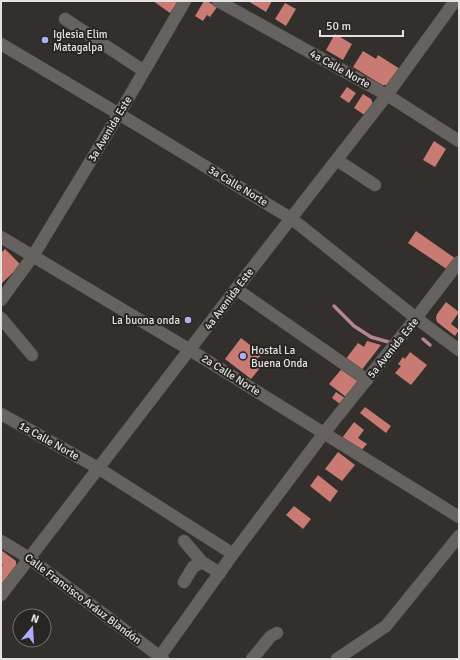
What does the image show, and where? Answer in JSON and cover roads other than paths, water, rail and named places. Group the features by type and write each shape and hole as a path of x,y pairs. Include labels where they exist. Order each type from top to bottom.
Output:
{"street":[{"name":"3a Avenida Este","path":"1,300 33,256 185,1"},
{"name":"4a Calle Norte","path":"218,1 387,96 459,141"},
{"name":"4a Avenida Este","path":"1,595 236,288 292,219 387,96 455,1"},
{"path":"65,19 144,71"},
{"name":"3a Calle Norte","path":"1,44 292,219 416,318 459,350"},
{"path":"337,160 375,185"},
{"name":"2a Calle Norte","path":"1,237 190,350 459,517"},
{"name":"5a Avenida Este","path":"161,658 233,554 324,433 459,262"},
{"path":"236,288 367,380"},
{"path":"1,318 32,355"},
{"name":"1a Calle Norte","path":"1,414 98,468 233,554"},
{"path":"337,659 386,626 459,536"},
{"name":"Calle Francisco Aráuz Blandón","path":"1,541 29,558 161,658"},
{"path":"184,541 202,562 220,573"},
{"path":"184,582 193,567 202,562"},
{"path":"252,659 271,636 277,633"}],"waterway":[{"path":"334,306 354,326 371,337 392,343"},
{"path":"423,339 430,345"}],"place":[{"name":"Iglesia Elim Matagalpa","path":"45,40"},
{"name":"La buona onda","path":"188,320"},
{"name":"Hostal La Buena Onda","path":"243,356"}]}
